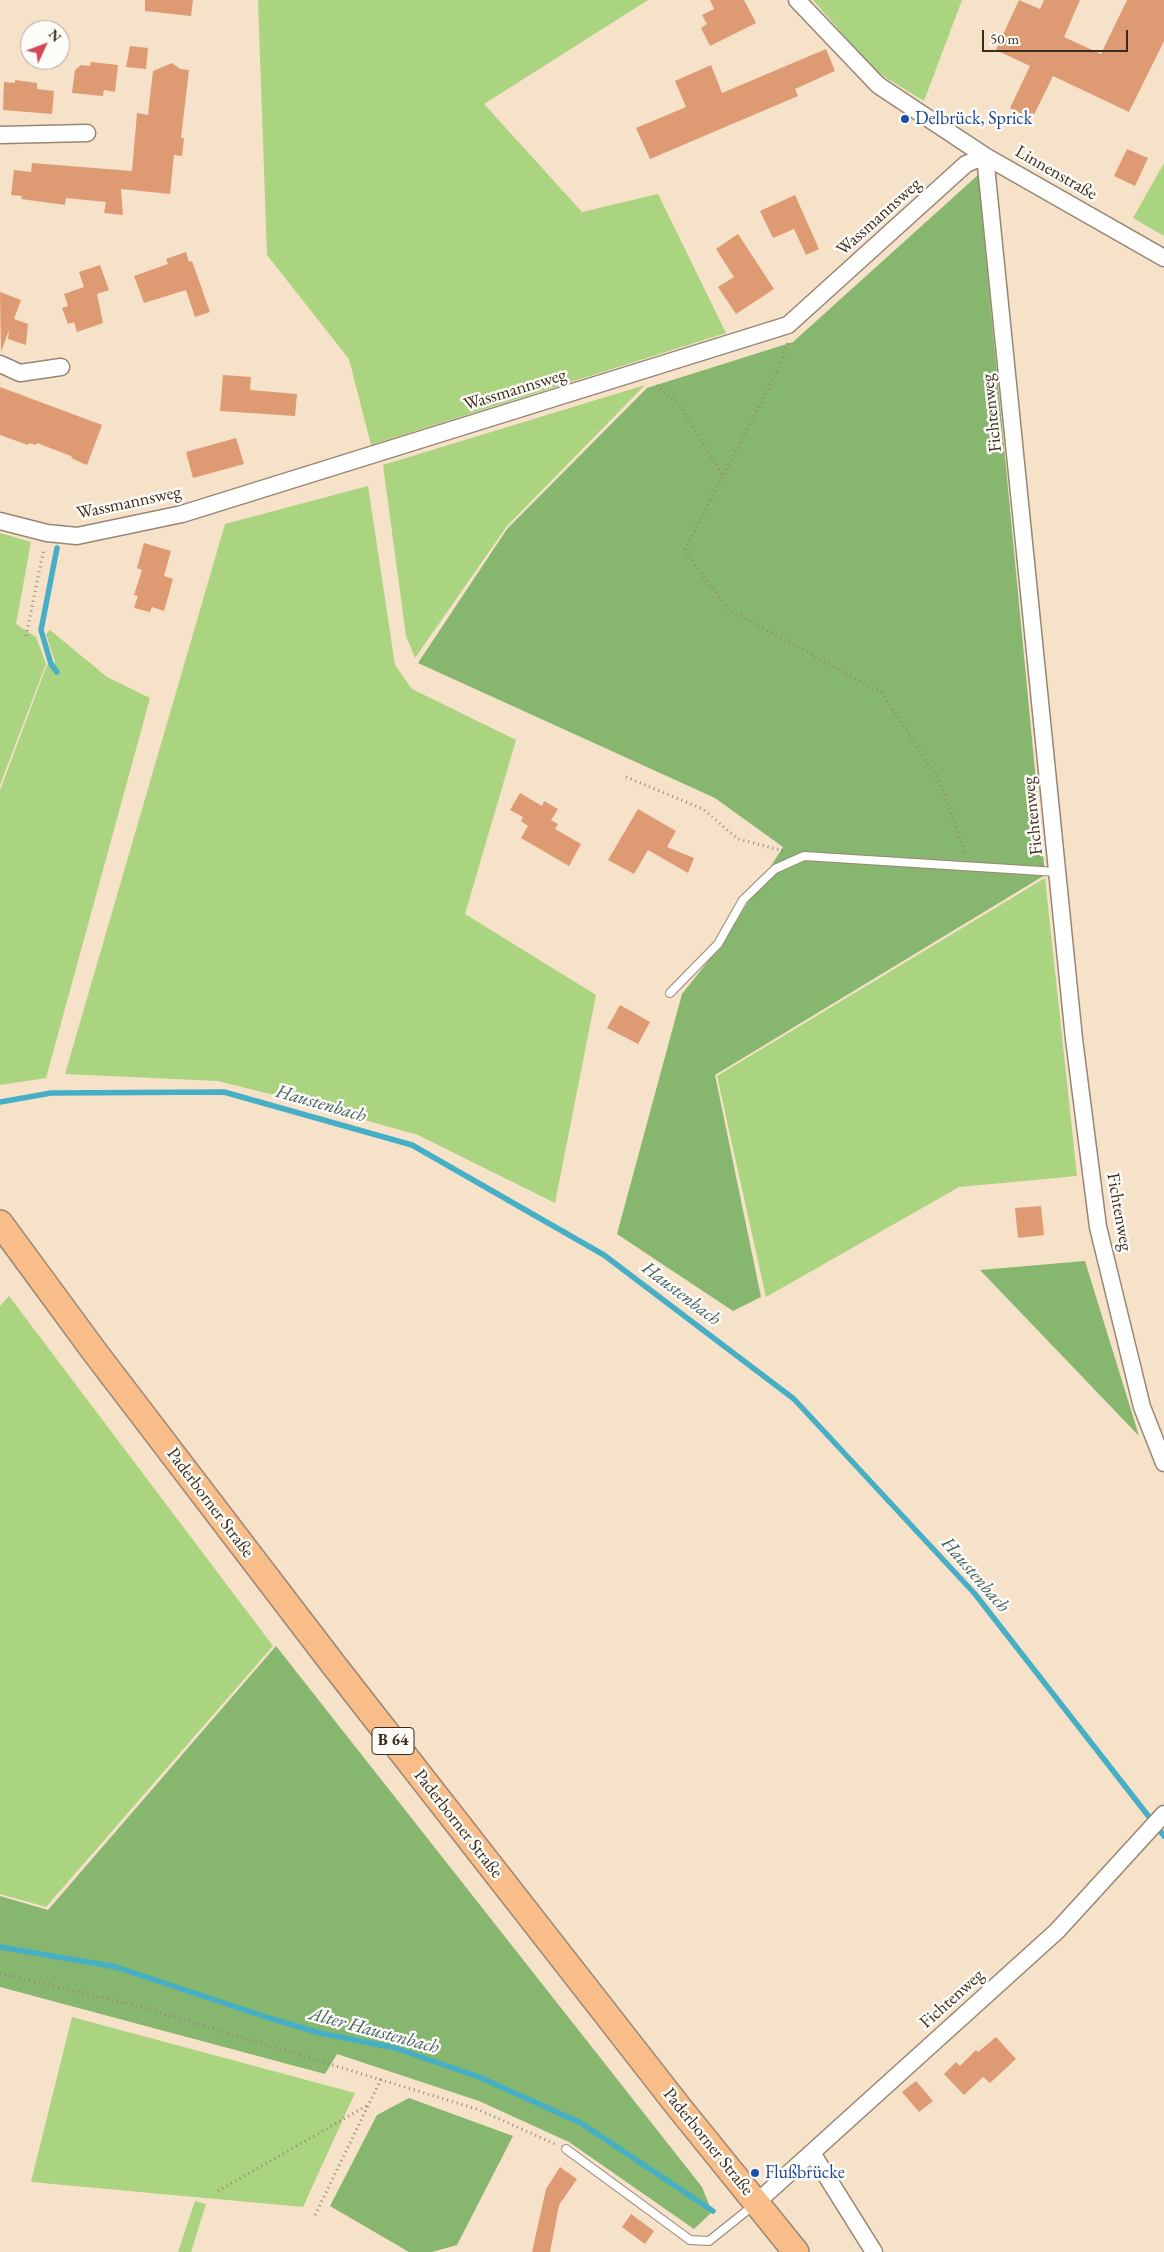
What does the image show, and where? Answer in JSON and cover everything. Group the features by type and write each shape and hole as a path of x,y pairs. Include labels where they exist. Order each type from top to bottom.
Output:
{"main road":[{"name":"Paderborner Straße","path":"0,1223 332,1664 796,2252"}],"street":[{"name":"Linnenstraße","path":"798,0 878,85 985,156 1164,258"},
{"path":"0,135 87,134"},
{"name":"Wassmannsweg","path":"0,521 47,533 77,536 182,514 788,326 966,164 985,156"},
{"name":"Fichtenweg","path":"985,156 1059,872 1074,1039 1098,1227 1142,1407 1164,1463"},
{"path":"0,364 20,373 61,368"},
{"name":"Fichtenweg","path":"756,2203 1057,1931 1164,1814"},
{"path":"812,2153 874,2252"}],"lane":[{"path":"670,993 718,944 743,900 775,870 804,856 1059,872"},
{"path":"566,2149 690,2240 709,2241 756,2203"}],"path":[{"path":"798,317 778,370 684,551 728,609 882,693 939,781 964,848 964,867"},
{"path":"643,372 679,405 723,477"},
{"path":"26,636 47,533"},
{"path":"626,777 703,809 738,839 804,856"},
{"path":"0,1972 142,2007 477,2108 566,2149"},
{"path":"315,2215 381,2079"},
{"path":"218,2191 368,2105"}],"green space":[{"path":"258,0 648,0 484,104 582,212 658,194 726,333 371,445 349,359 267,255"},
{"path":"813,0 962,0 924,101 875,71"},
{"path":"1164,163 1164,236 1133,218"},
{"path":"978,175 1045,875 715,1075 761,1297 733,1311 617,1234 682,994 721,945 783,847 715,798 418,663 507,529 647,388 793,342"},
{"path":"645,385 507,526 415,658 406,636 383,465"},
{"path":"368,486 395,665 412,689 516,740 465,914 596,995 555,1203 418,1135 282,1097 218,1081 65,1074 225,524"},
{"path":"0,533 31,542 16,624 36,637 46,664 0,785"},
{"path":"50,630 107,677 150,698 46,1078 0,1085 0,790 47,665 55,662 46,634"},
{"path":"1045,878 1077,1176 959,1187 766,1297 717,1076"},
{"path":"1085,1261 1139,1436 980,1270"},
{"path":"9,1296 273,1646 46,1907 0,1894 0,1306"},
{"path":"276,1646 702,2187 712,2212 694,2229 569,2142 479,2101 337,2054 325,2074 0,1987 0,1896 48,1910"},
{"path":"72,2017 355,2093 303,2207 31,2182"},
{"path":"409,2098 513,2136 457,2245 432,2252 409,2252 330,2206 377,2115"},
{"path":"195,2201 206,2204 191,2252 178,2252"}],"building":[{"path":"145,0 193,0 191,16 145,11"},
{"path":"710,0 744,0 756,23 710,46 701,28 707,24 702,15 714,9"},
{"path":"1019,0 1040,9 1044,0 1080,0 1064,37 1101,54 1127,0 1164,0 1164,41 1129,112 1053,76 1032,119 1010,108 1030,66 996,50"},
{"path":"130,46 148,48 146,69 126,67"},
{"path":"826,49 835,71 795,89 798,96 650,159 636,128 686,107 675,81 711,65 722,93"},
{"path":"91,62 118,65 115,92 104,90 103,96 72,93 75,70 81,65 90,66"},
{"path":"172,63 180,69 189,70 181,138 184,138 182,156 174,155 170,194 121,189 123,215 104,213 106,202 66,198 65,205 21,199 22,196 11,195 14,170 31,172 32,163 132,171 137,113 148,115 153,71"},
{"path":"15,80 37,83 37,89 54,91 52,114 3,110 4,82 15,83"},
{"path":"1127,149 1148,158 1135,186 1114,176"},
{"path":"795,195 819,249 806,255 794,229 773,238 760,211"},
{"path":"738,234 774,289 736,314 718,287 734,277 716,249"},
{"path":"186,252 189,262 192,261 210,312 195,317 186,290 144,303 134,276 168,264 166,259"},
{"path":"100,265 109,290 97,294 103,323 77,332 74,322 68,324 62,308 68,306 64,294 84,287 79,272"},
{"path":"0,292 21,300 14,319 28,324 26,345 8,339 9,330 1,352"},
{"path":"223,375 251,377 250,390 297,394 295,416 220,411"},
{"path":"0,387 102,425 87,465 73,459 71,456 37,443 36,445 29,443 28,445 0,435"},
{"path":"236,438 244,464 193,478 186,452"},
{"path":"144,543 171,551 164,576 173,579 164,611 152,607 150,612 134,608 138,596 134,595 142,570 137,568"},
{"path":"520,793 542,806 544,801 558,809 551,820 558,824 555,829 581,844 569,866 521,838 528,826 521,821 523,817 510,810"},
{"path":"638,809 676,831 667,847 694,858 688,873 648,850 634,874 608,860"},
{"path":"620,1005 650,1022 638,1044 607,1028"},
{"path":"1041,1206 1044,1235 1018,1238 1015,1208"},
{"path":"996,2037 1016,2059 990,2083 983,2077 964,2095 944,2074 956,2062 960,2066 976,2050 978,2052"},
{"path":"916,2081 933,2101 919,2112 902,2092"},
{"path":"560,2167 577,2179 559,2205 550,2252 532,2252 546,2189"},
{"path":"631,2214 654,2231 645,2244 622,2227"}],"waterway":[{"path":"57,548 41,630 51,664 57,672"},
{"name":"Haustenbach","path":"0,1102 51,1093 224,1092 412,1145 604,1255 794,1399 975,1594 1164,1836"},
{"name":"Alter Haustenbach","path":"0,1947 116,1967 269,2018 320,2033 395,2048 479,2077 581,2123 713,2211"}],"place":[{"name":"Delbrück, Sprick","path":"905,119"},
{"name":"Flußbrücke","path":"755,2173"}]}
